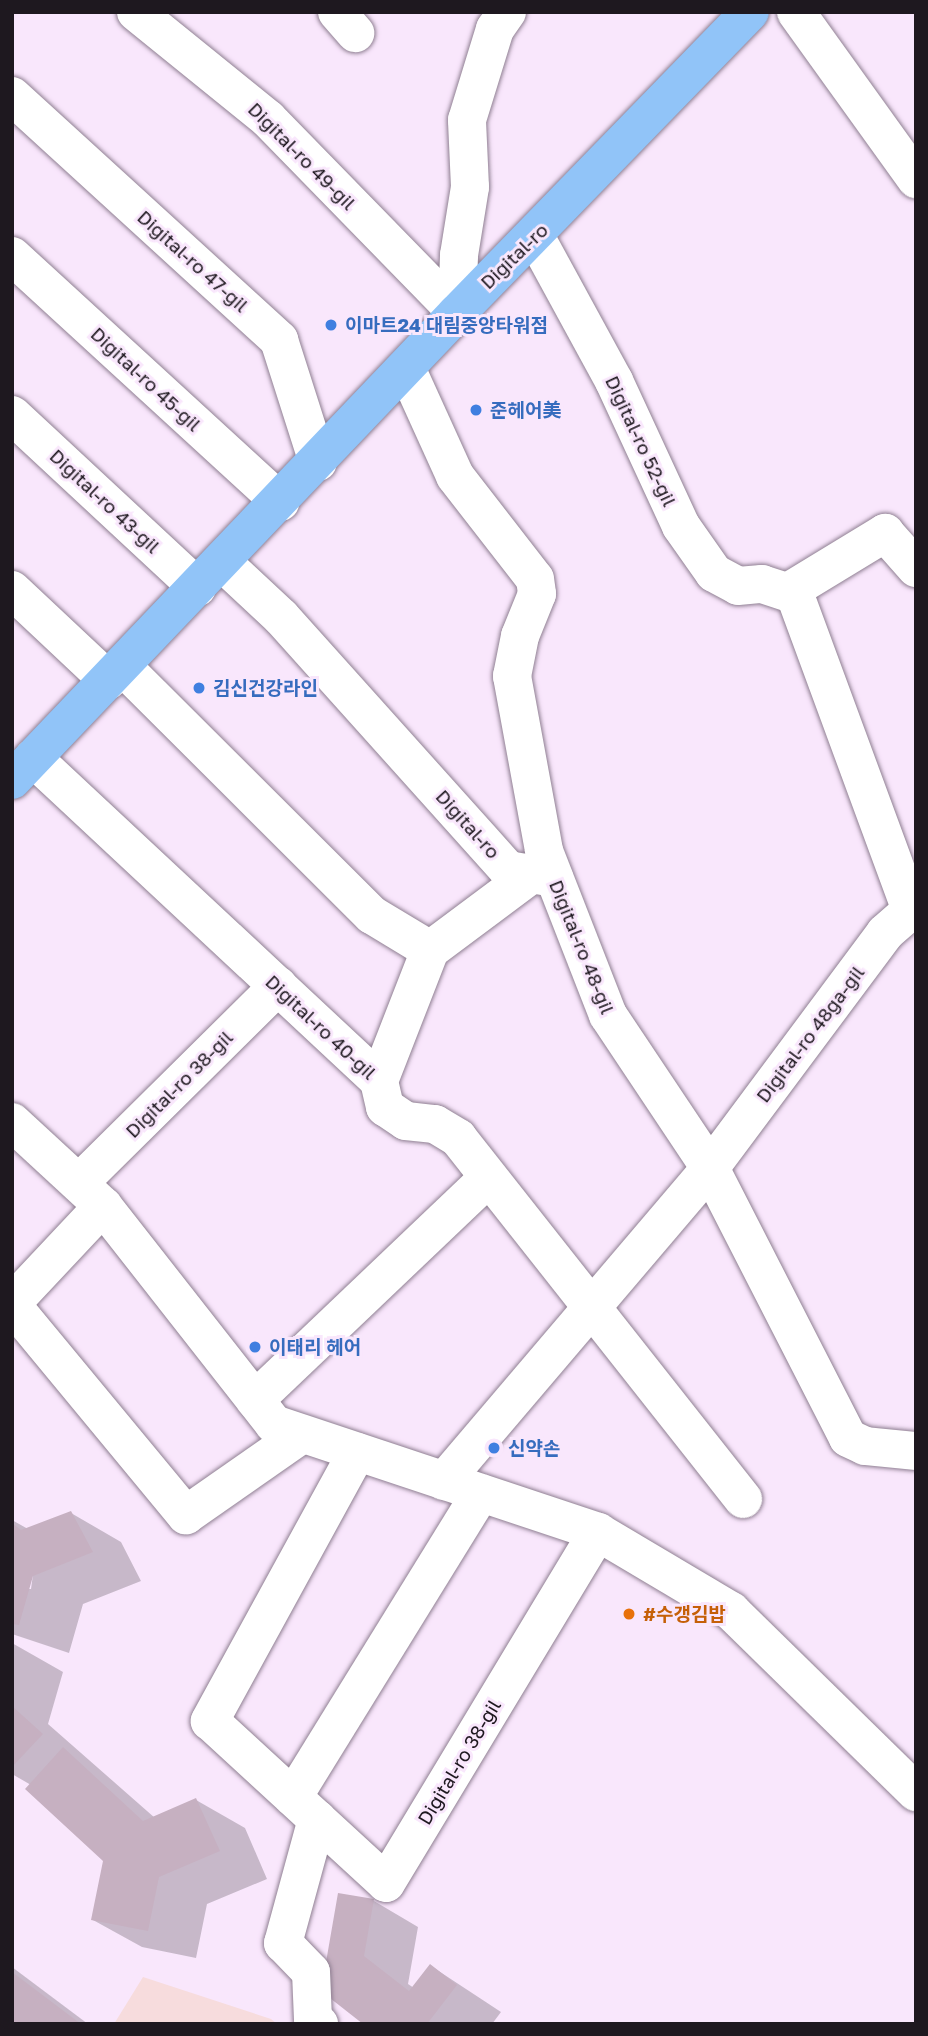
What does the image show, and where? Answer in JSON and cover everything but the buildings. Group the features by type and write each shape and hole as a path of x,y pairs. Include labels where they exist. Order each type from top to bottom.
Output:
{"main road":[{"name":"Digital-ro","path":"23,769 407,370 457,313 536,236 750,12"}],"street":[{"name":"Digital-ro 49-gil","path":"136,12 268,119 457,313"},
{"path":"457,313 459,255 470,187 467,120 495,29 508,12"},
{"path":"796,12 916,179"},
{"name":"Digital-ro 47-gil","path":"12,96 279,340 318,462"},
{"name":"Digital-ro 52-gil","path":"536,236 614,381 681,526 714,573 738,586 762,584 788,592"},
{"name":"Digital-ro 45-gil","path":"12,256 280,502"},
{"name":"Digital-ro 48-gil","path":"407,370 455,476 535,579 537,594 520,636 512,676 544,851 541,877 608,1015 710,1168 848,1437 865,1446 914,1447"},
{"name":"Digital-ro 43-gil","path":"12,415 210,574"},
{"path":"788,592 885,533 916,568"},
{"name":"Digital-ro","path":"210,574 281,617 508,870 541,877"},
{"path":"12,590 115,673 372,915 430,950 379,1081"},
{"path":"788,592 796,595 913,908"},
{"name":"Digital-ro 40-gil","path":"23,769 278,986 379,1081 385,1107 406,1121 435,1124 458,1138 743,1499"},
{"name":"Digital-ro 48-gil","path":"430,950 541,877"},
{"name":"Digital-ro 48ga-gil","path":"710,1168 885,933 913,908"},
{"name":"Digital-ro 38-gil","path":"278,986 91,1194 12,1304 186,1515 303,1434"},
{"path":"12,1122 91,1194 274,1424 598,1532 731,1611 916,1792"},
{"path":"444,1481 710,1168"},
{"path":"255,1400 488,1178"},
{"name":"Digital-ro 38-gil","path":"357,1452 210,1721 386,1883 598,1532"},
{"path":"319,2024 313,2019 311,1972 283,1943 305,1808 481,1493"}],"shaded area":[{"path":"143,1977 271,2019 277,2024 114,2024"}],"place":[{"name":"이마트24 대림중앙타워점","path":"331,325"},
{"name":"준헤어美","path":"476,410"},
{"name":"김신건강라인","path":"199,688"},
{"name":"이태리 헤어","path":"255,1347"},
{"name":"신약손","path":"494,1448"},
{"name":"#수갱김밥","path":"629,1614"}]}
